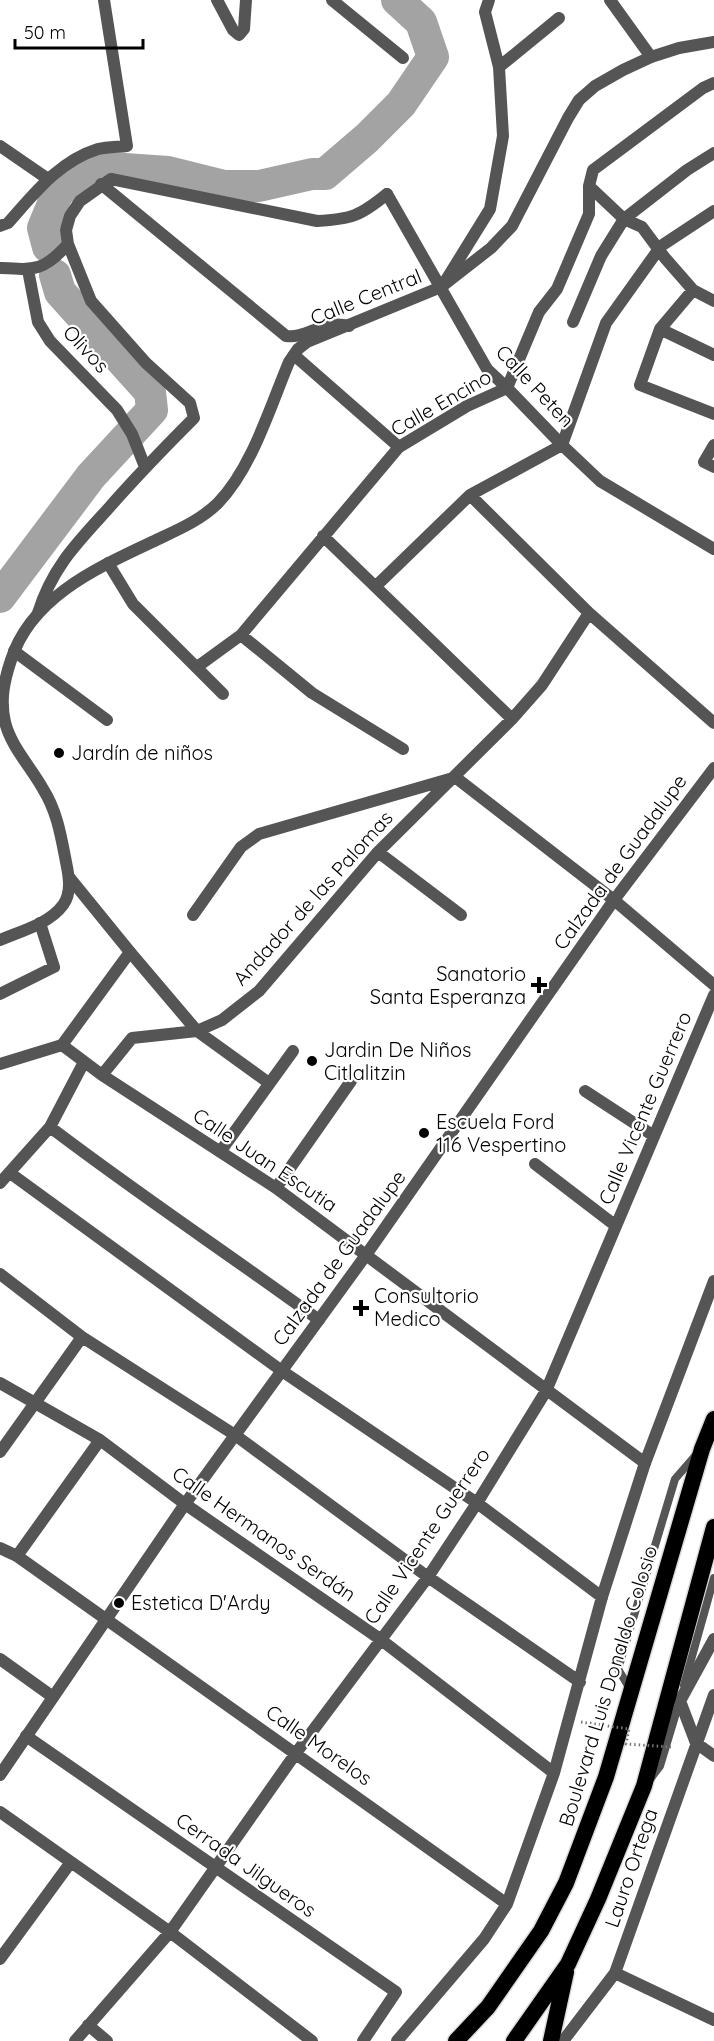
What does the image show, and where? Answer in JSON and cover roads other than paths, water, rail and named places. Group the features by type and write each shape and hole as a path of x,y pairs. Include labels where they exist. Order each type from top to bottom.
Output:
{"highway":[{"name":"Boulevard Luis Donaldo Colosio","path":"456,2041 488,2007 541,1931 566,1883 606,1777 702,1449 714,1419"},
{"path":"514,2041 568,1964 645,1786 714,1527"},
{"path":"551,2041 568,1964"}],"street":[{"path":"0,226 8,223 48,179 62,168 99,149 127,146 105,0"},
{"path":"217,0 233,30 239,35 244,29 246,0"},
{"name":"Calle Central","path":"294,355 308,342 441,287 490,209 503,136 499,67 485,12 489,0"},
{"path":"610,0 651,57"},
{"path":"336,2 403,58"},
{"path":"499,67 559,18"},
{"path":"441,287 491,248 512,226 579,100 604,81 651,57 679,48 714,42"},
{"path":"714,83 703,88 593,170 589,186 624,219 642,227 693,290 714,301"},
{"path":"0,146 48,179"},
{"path":"573,322 601,256 624,219 687,170 714,153"},
{"name":"Calle Peten","path":"101,184 111,179 317,221 344,220 364,212 387,194 487,369 600,481 714,549"},
{"path":"38,613 45,588 68,554 145,467 194,418 190,403 146,363 91,301 68,244 66,230 70,216 80,201 101,184 286,336 294,336 337,322 349,326"},
{"name":"Calle Encino","path":"197,667 241,635 399,447 467,406 507,388 539,312 557,289 590,214 589,186"},
{"path":"376,586 470,495 562,445 606,323 658,249 700,218 714,211"},
{"path":"0,268 28,270 46,266 68,244"},
{"name":"Olivos","path":"28,270 38,322 50,341 117,410 132,434 145,467"},
{"path":"693,290 660,329 640,386 714,414"},
{"path":"660,329 714,355"},
{"path":"0,940 40,923 64,905 69,893 69,877 60,828 51,804 10,738 4,722 1,702 4,682 23,631 38,613 82,578 202,516 232,488 246,464 294,355 399,447"},
{"path":"714,445 704,462 714,467"},
{"path":"470,495 589,613 714,723"},
{"path":"323,536 513,719"},
{"path":"108,563 133,604 223,694"},
{"name":"Andador de las Palomas","path":"102,1076 132,1038 197,1031 222,1020 259,991 378,852 513,719 542,685 589,613"},
{"path":"241,635 312,693 403,749"},
{"path":"14,651 106,720"},
{"name":"Calzada de Guadalupe","path":"0,1775 184,1504 366,1255 614,900 714,768"},
{"path":"193,915 241,847 259,834 455,777 614,900 714,985"},
{"path":"378,852 461,915"},
{"path":"69,877 197,1031 269,1083"},
{"path":"0,994 54,967 40,923"},
{"path":"0,1064 62,1045 129,952"},
{"name":"Calle Vicente Guerrero","path":"75,2041 170,1932 296,1753 428,1577 546,1391 714,995"},
{"name":"Calle Juan Escutia","path":"62,1045 102,1076 276,1188 645,1463"},
{"path":"220,1152 292,1051"},
{"path":"0,1182 50,1127 84,1062"},
{"path":"276,1188 351,1081"},
{"path":"585,1091 654,1136"},
{"path":"50,1127 128,1186 216,1245 319,1320"},
{"path":"535,1164 616,1226"},
{"path":"10,1173 282,1371 477,1503 602,1597"},
{"path":"0,1274 82,1337 235,1435 428,1577 580,1682"},
{"path":"397,2041 484,1939 507,1904 554,1773 602,1597 645,1463 714,1281"},
{"path":"0,1452 82,1337"},
{"name":"Calle Hermanos Serdán","path":"0,1383 100,1440 184,1504 380,1639 554,1773"},
{"path":"17,1556 100,1440"},
{"name":"Calle Morelos","path":"0,1548 17,1556 507,1904"},
{"path":"714,1639 680,1701 696,1743 714,1756"},
{"path":"0,1659 54,1697"},
{"name":"Lauro Ortega","path":"563,2041 615,1973 714,1695"},
{"name":"Cerrada Jilgueros","path":"26,1736 396,1992 363,2041"},
{"path":"0,1812 170,1932 312,2041"},
{"path":"0,1959 71,1862"},
{"path":"615,1973 714,2020"},
{"path":"88,2025 107,2041"}],"lane":[{"path":"645,1786 660,1766 714,1578"}],"waterway":[{"path":"48,247 43,228 58,192 96,167 168,172 224,186 259,186 312,174 325,174 367,138 401,104 433,57 421,22 397,0"},
{"path":"0,597 91,476 152,410 150,392 60,292 55,275"}],"place":[{"name":"Jardín de niños","path":"59,753"},
{"name":"Sanatorio Santa Esperanza","path":"539,985"},
{"name":"Jardin De Niños Citlalitzin","path":"312,1061"},
{"name":"Escuela Ford 116 Vespertino","path":"424,1133"},
{"name":"Consultorio Medico","path":"361,1308"},
{"name":"Estetica D'Ardy","path":"119,1603"}]}
